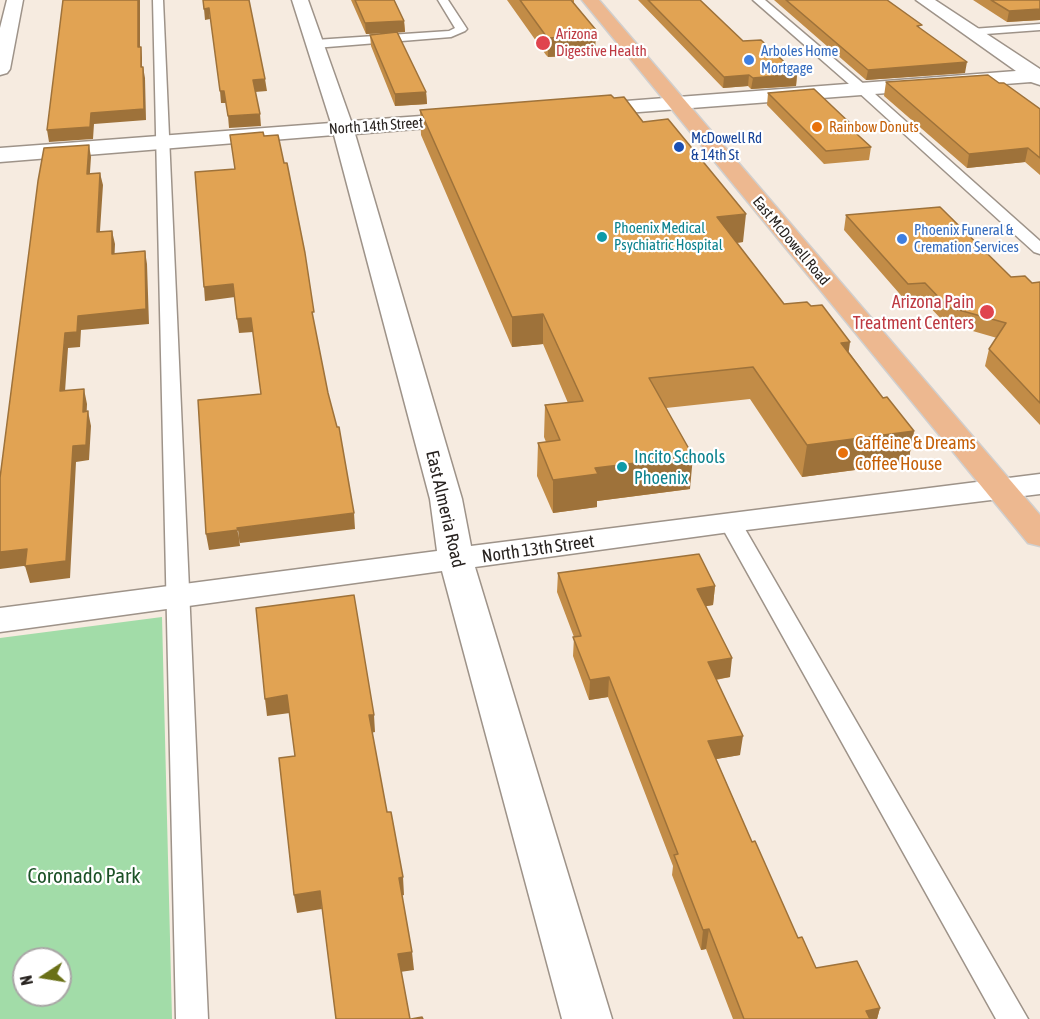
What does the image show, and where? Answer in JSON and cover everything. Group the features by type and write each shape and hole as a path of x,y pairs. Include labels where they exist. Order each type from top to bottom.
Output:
{"main road":[{"name":"East McDowell Road","path":"590,0 1040,536"}],"street":[{"path":"0,69 15,0"},
{"name":"East Almeria Road","path":"300,0 343,128 446,499 456,560 587,1019"},
{"path":"924,0 1038,76"},
{"path":"563,111 1038,76"},
{"name":"North 14th Street","path":"0,155 483,118"},
{"name":"North 13th Street","path":"0,620 730,522 1040,484"}],"lane":[{"path":"158,0 165,142 192,1019"},
{"path":"315,44 451,34 461,29 443,0"},
{"path":"758,0 861,88 1040,249"},
{"path":"972,32 1040,27"},
{"path":"730,522 1012,1019"}],"green space":[{"name":"Coronado Park","path":"162,617 172,1019 0,1019 0,638"}],"building":[{"path":"63,0 138,0 138,47 141,47 141,67 143,67 144,109 91,113 90,127 47,130"},
{"path":"203,0 249,0 265,79 253,80 260,114 228,116 224,91 220,91 209,8 204,9"},
{"path":"355,0 394,0 404,21 365,23"},
{"path":"520,0 571,0 596,30 579,31 583,36 548,38"},
{"path":"648,0 700,0 743,41 761,40 797,74 753,78 749,75 724,77"},
{"path":"786,0 887,0 922,25 917,26 967,62 868,70"},
{"path":"991,0 1040,0 1040,9 1009,11"},
{"path":"397,32 426,92 395,94 370,35"},
{"path":"988,75 999,83 1004,83 1040,109 1040,158 1028,148 969,154 886,82"},
{"path":"814,89 852,125 848,126 871,147 826,151 768,93"},
{"path":"611,95 614,98 624,97 643,122 668,119 746,214 717,217 784,304 807,302 811,306 822,305 850,342 841,343 883,398 887,397 914,431 807,445 753,367 649,378 693,456 595,468 598,474 553,480 538,443 560,440 545,405 583,401 543,314 512,317 420,110"},
{"path":"263,132 264,136 278,135 284,163 287,163 305,253 314,312 312,312 328,393 337,427 339,427 354,513 206,534 198,400 261,394 251,318 237,319 233,284 204,287 195,172 235,169 230,135"},
{"path":"89,145 87,174 100,173 97,232 112,231 112,254 145,251 146,309 78,316 77,332 65,333 60,391 84,389 83,412 88,411 86,445 73,446 66,561 25,566 27,549 0,552 0,478 38,181 44,148"},
{"path":"940,207 1011,277 1025,276 1032,283 1040,282 1040,403 989,349 1006,323 948,307 925,283 908,284 846,215"},
{"path":"699,554 715,586 697,589 732,658 708,662 743,736 708,741 752,842 755,841 798,938 802,937 816,968 857,961 880,1008 866,1011 870,1019 744,1019 709,929 703,930 674,855 678,854 609,677 590,680 573,637 581,636 558,573"},
{"path":"354,595 374,715 369,715 387,812 391,812 403,877 399,878 412,952 398,954 410,1019 336,1019 320,891 294,895 279,758 295,756 287,695 265,699 256,608"}],"place":[{"name":"Arizona Digestive Health","path":"543,43"},
{"name":"Arboles Home Mortgage","path":"749,60"},
{"name":"Rainbow Donuts","path":"817,127"},
{"name":"McDowell Rd & 14th St","path":"679,147"},
{"name":"Phoenix Medical Psychiatric Hospital","path":"602,237"},
{"name":"Phoenix Funeral & Cremation Services","path":"902,239"},
{"name":"Arizona Pain Treatment Centers","path":"987,312"},
{"name":"Caffeine & Dreams Coffee House","path":"843,453"},
{"name":"Incito Schools Phoenix","path":"622,467"}]}
